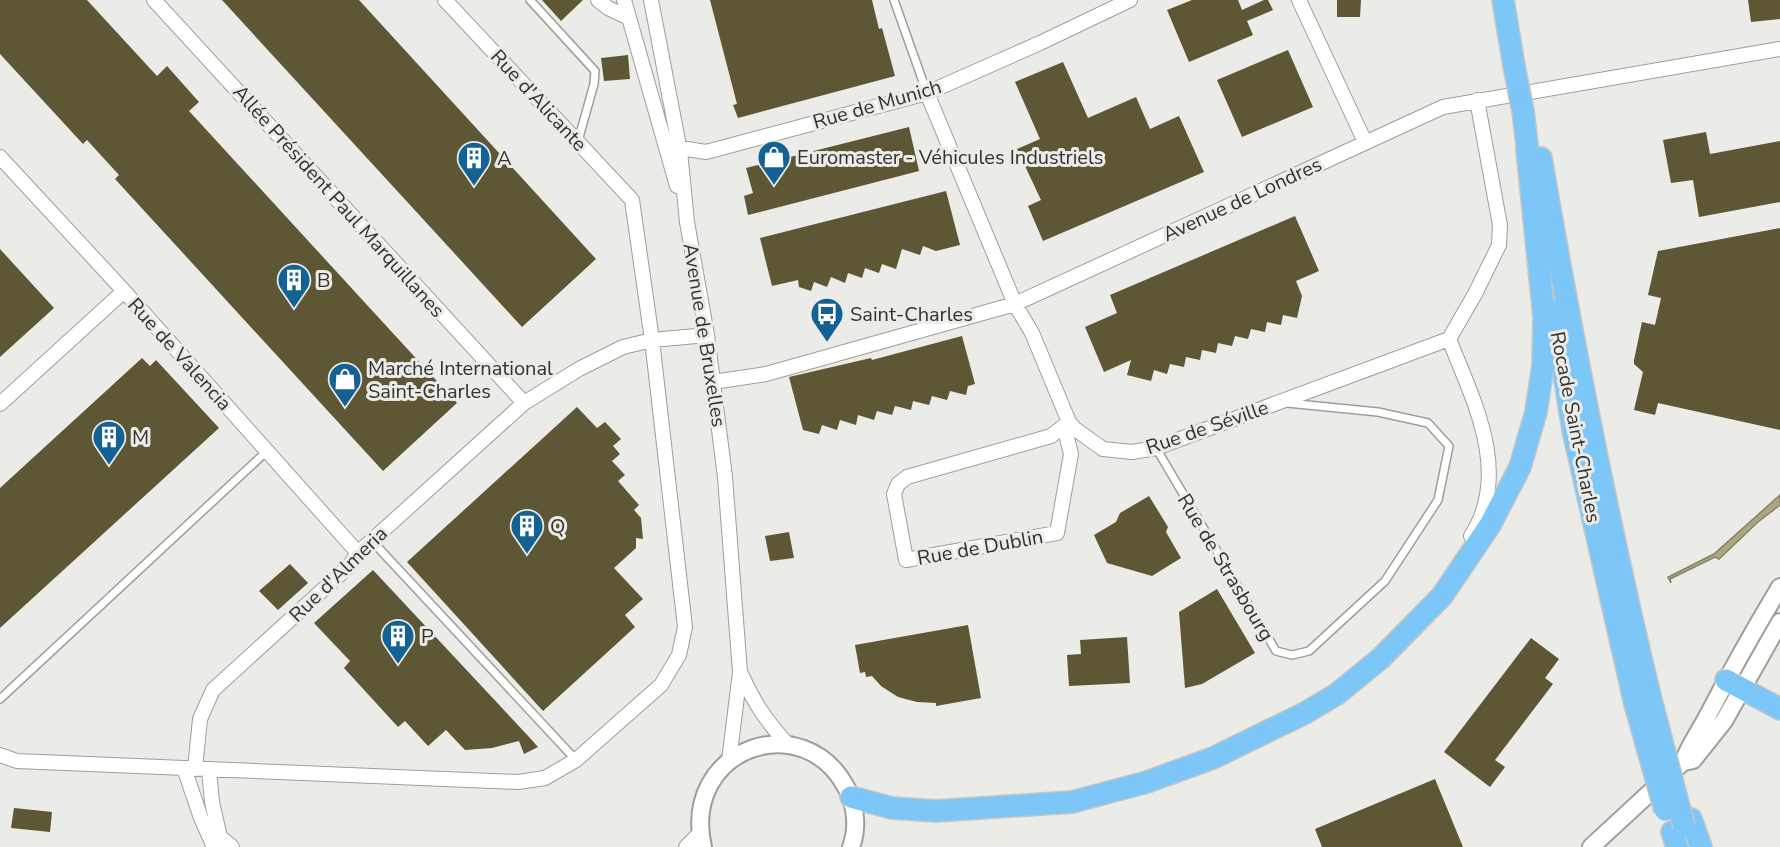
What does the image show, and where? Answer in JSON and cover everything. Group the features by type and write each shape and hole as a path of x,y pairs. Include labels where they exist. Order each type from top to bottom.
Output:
{"main road":[{"name":"Rocade Saint-Charles","path":"1503,0 1520,66"},
{"name":"Rocade Saint-Charles","path":"1514,0 1527,110 1594,449 1624,585 1642,700"},
{"name":"Rocade Saint-Charles","path":"1527,110 1527,149 1574,430 1642,700 1681,831 1690,847"},
{"path":"851,797 892,808 936,811 1072,802 1147,782 1214,758 1329,699 1381,658 1442,596 1490,525 1520,467 1536,412 1543,365 1544,317 1527,149"},
{"path":"1735,684 1780,709"},
{"path":"1681,831 1701,847"}],"street":[{"name":"Allée Président Paul Marquillanes","path":"154,0 524,403"},
{"name":"Rue d'Alicante","path":"445,0 632,200 652,340"},
{"path":"598,0 608,8 629,18"},
{"path":"624,0 687,222"},
{"name":"Avenue de Bruxelles","path":"651,0 680,151 687,222 707,335 725,477 740,672 729,761"},
{"name":"Rue de Munich","path":"680,151 687,149 706,152 927,93 1040,44 1130,0"},
{"path":"1299,0 1365,142"},
{"name":"Avenue de Londres","path":"713,382 766,374 1015,304 1443,107 1780,49"},
{"name":"Rue de Séville","path":"927,93 1015,304 1032,333 1067,424 1103,449 1132,452 1156,448 1449,339"},
{"path":"1381,658 1440,585 1480,523 1490,484 1488,447 1449,339 1475,294 1499,245 1500,225 1477,100"},
{"name":"Rue de Valencia","path":"0,157 124,291 358,553"},
{"path":"0,404 124,291"},
{"name":"Rue d'Almeria","path":"196,769 200,719 213,690 349,566 358,553 524,403 623,347 652,340 707,335"},
{"path":"0,755 17,761 518,782 545,778 576,760 662,685 679,655 685,627 652,340"},
{"name":"Rue de Dublin","path":"1067,424 1071,454 1057,533 906,560 894,494 898,484 908,477 1051,436 1067,424"},
{"path":"1735,684 1780,587"},
{"path":"1591,847 1683,762 1701,728 1780,622"},
{"name":"Avenue de Bruxelles","path":"740,672 755,704 788,745"},
{"path":"686,847 702,840 700,813 705,793 715,776 729,761 747,750 767,745 788,745 809,751 827,762 842,778 851,797 856,820 851,847"},
{"path":"196,769 201,818 214,847"},
{"path":"196,769 212,802 220,837 232,847"}],"lane":[{"path":"530,0 595,71 594,84 577,141"},
{"path":"894,0 927,93"},
{"name":"Rue de Strasbourg","path":"1156,448 1276,651 1292,655 1309,651 1385,581 1438,500 1449,446 1428,423 1378,412 1277,403"},
{"path":"0,699 267,451"},
{"path":"372,541 576,760"}],"shaded area":[{"path":"1780,495 1780,505 1758,522 1719,559 1715,557 1670,579 1671,583 1668,577 1714,554"}],"building":[{"name":"B","path":"0,0 87,0 157,76 167,66 199,102 189,111 457,403 383,471 115,179 119,175 87,140 83,144 0,54"},
{"name":"A","path":"222,0 359,0 596,259 522,327"},
{"path":"542,0 583,0 561,21"},
{"path":"710,0 872,0 895,76 738,118 733,105 737,104"},
{"path":"1192,0 1238,0 1242,10 1268,0 1273,10 1247,21 1253,35 1189,62 1167,10"},
{"path":"1337,0 1361,0 1360,17 1337,17"},
{"path":"1748,0 1780,0 1780,19 1751,22"},
{"path":"1288,50 1313,107 1242,137 1217,80"},
{"path":"628,55 630,79 604,81 601,58"},
{"path":"1063,62 1088,118 1136,97 1150,129 1179,116 1204,172 1043,241 1028,206 1041,200 1017,149 1040,139 1015,82"},
{"path":"909,127 919,171 748,215 744,196 753,193 746,168"},
{"path":"1706,132 1710,154 1780,141 1780,202 1699,217 1693,180 1671,183 1663,140"},
{"path":"946,191 960,245 936,251 923,246 920,255 902,249 896,269 882,264 879,273 865,268 862,278 848,273 845,283 831,277 827,287 814,282 811,291 799,287 798,280 772,286 760,238"},
{"path":"1295,216 1319,271 1296,281 1302,296 1297,318 1283,315 1281,325 1267,322 1265,332 1251,329 1248,339 1235,336 1232,346 1218,343 1216,353 1202,350 1200,360 1186,357 1184,367 1170,364 1167,374 1154,370 1151,381 1127,375 1131,360 1104,372 1085,327 1117,313 1110,295"},
{"path":"1780,228 1780,430 1658,403 1655,415 1634,410 1643,372 1634,364 1642,322 1655,325 1661,298 1648,295 1658,251"},
{"path":"0,249 54,308 0,357"},
{"path":"962,336 975,384 968,386 966,395 950,391 947,400 932,396 929,405 913,401 911,410 895,406 892,415 877,411 874,420 858,415 856,425 840,420 837,430 822,425 819,434 803,430 789,377 871,358 872,360"},
{"name":"M","path":"142,358 150,366 156,360 219,428 0,628 0,488"},
{"name":"Q","path":"577,407 597,428 605,422 621,439 613,446 620,454 612,461 625,475 618,481 639,505 634,510 641,518 643,539 636,538 636,548 614,568 643,599 625,615 635,627 543,711 407,562"},
{"path":"1149,496 1168,527 1166,532 1181,558 1152,576 1107,563 1094,535 1116,522 1120,513"},
{"path":"789,532 794,558 770,561 765,536"},
{"path":"290,564 308,583 278,610 259,591"},
{"name":"P","path":"373,570 538,747 524,754 519,741 492,748 465,750 446,730 428,746 405,721 398,727 344,668 350,661 314,623"},
{"path":"1217,589 1255,653 1202,684 1185,688 1179,612"},
{"path":"968,625 981,698 936,706 936,703 917,702 898,697 881,686 872,676 866,677 865,672 860,673 855,645"},
{"path":"1127,637 1130,683 1069,686 1067,655 1081,654 1080,640"},
{"path":"1531,638 1559,659 1545,678 1553,684 1495,760 1505,767 1490,787 1444,752"},
{"path":"1435,779 1463,847 1322,847 1315,829"},
{"path":"14,808 52,812 50,832 11,828"}],"place":[{"name":"Euromaster - Véhicules Industriels","path":"774,186"},
{"name":"A","path":"474,187"},
{"name":"B","path":"294,309"},
{"name":"Saint-Charles","path":"827,343"},
{"name":"Marché International Saint-Charles","path":"345,408"},
{"name":"M","path":"109,466"},
{"name":"Q","path":"527,555"},
{"name":"P","path":"398,665"}]}
